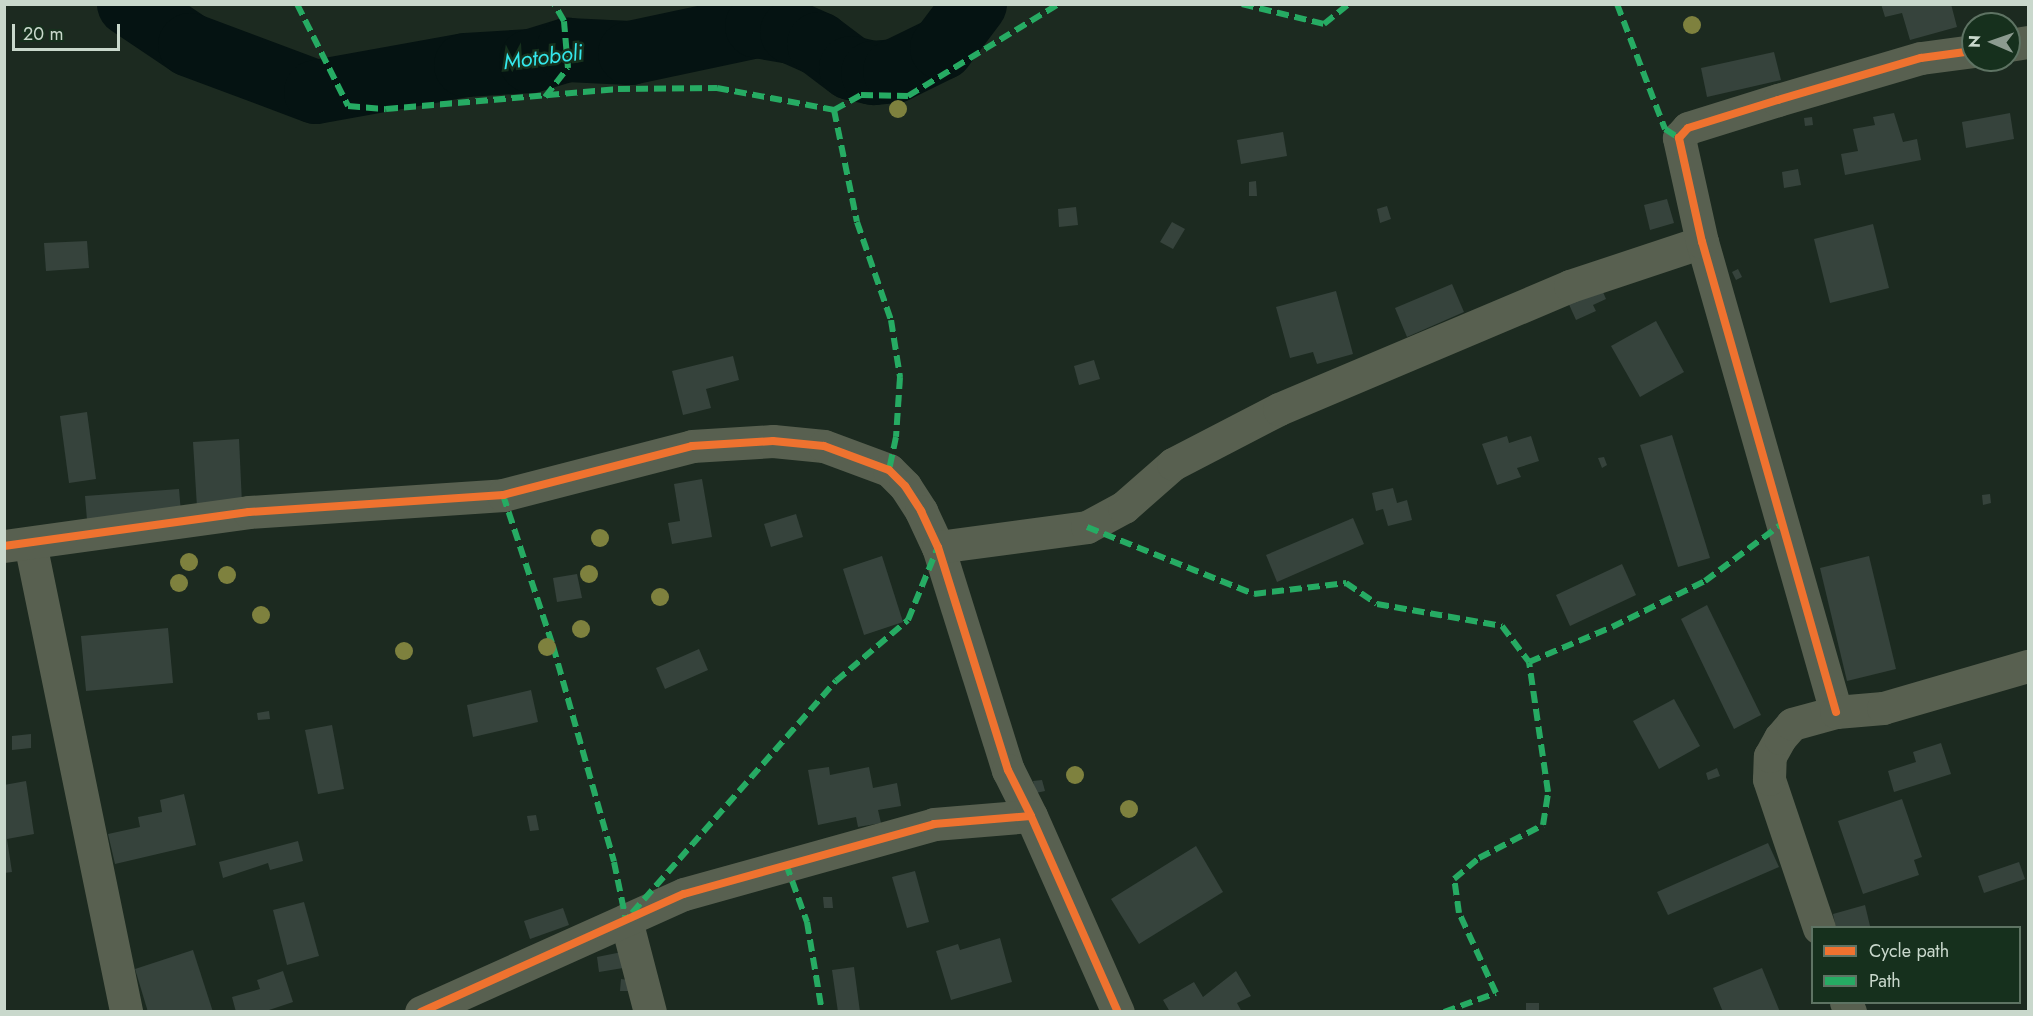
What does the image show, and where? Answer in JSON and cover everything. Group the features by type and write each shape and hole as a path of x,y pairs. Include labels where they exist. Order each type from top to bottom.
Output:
{"street":[{"path":"1836,712 1701,242 1681,160 1679,138 1688,128 1921,58 1961,53"},
{"path":"938,547 1087,527 1124,507 1173,464 1280,409 1570,286 1701,242"},
{"path":"126,1011 17,544 249,512 502,495 692,446 772,441 824,446 889,470 905,486 938,547 1008,770 1118,1011"},
{"path":"1819,926 1769,779 1770,756 1792,724 1836,712 1883,708 2028,666"},
{"path":"421,1011 684,894 934,824 1030,816"},
{"path":"626,920 650,1011"}],"building":[{"path":"1881,4 1951,4 1957,27 1910,40 1902,13 1885,17"},
{"path":"1774,52 1781,80 1707,97 1701,68"},
{"path":"1894,113 1903,142 1917,139 1921,160 1845,175 1841,154 1858,151 1853,129 1875,125 1873,117"},
{"path":"2010,113 2014,139 1966,148 1962,122"},
{"path":"1812,117 1813,125 1805,126 1804,118"},
{"path":"1283,132 1287,156 1241,164 1237,140"},
{"path":"1798,169 1801,185 1784,188 1782,172"},
{"path":"1256,181 1257,196 1249,196 1249,182"},
{"path":"1667,199 1674,223 1650,230 1644,205"},
{"path":"1387,206 1391,219 1380,223 1377,209"},
{"path":"1076,207 1078,225 1059,227 1058,209"},
{"path":"1172,222 1185,229 1173,249 1160,242"},
{"path":"1873,224 1889,288 1830,303 1814,239"},
{"path":"87,241 89,268 46,271 44,243"},
{"path":"1738,269 1742,277 1736,280 1732,272"},
{"path":"1452,284 1464,312 1407,337 1395,308"},
{"path":"1600,285 1606,299 1593,305 1596,311 1576,320 1567,300"},
{"path":"1336,291 1353,354 1317,364 1313,352 1290,358 1276,307"},
{"path":"1656,321 1684,372 1640,397 1611,346"},
{"path":"733,356 739,380 706,389 711,408 683,415 672,371"},
{"path":"1094,360 1100,379 1079,385 1074,366"},
{"path":"87,412 96,479 69,483 60,416"},
{"path":"1672,435 1710,558 1678,567 1640,445"},
{"path":"1507,436 1509,443 1531,436 1539,461 1517,468 1521,477 1497,485 1482,444"},
{"path":"239,439 242,504 197,507 193,442"},
{"path":"1604,457 1607,465 1602,468 1598,458"},
{"path":"702,479 712,537 672,544 668,523 680,521 674,484"},
{"path":"1393,488 1397,503 1407,500 1412,520 1388,526 1383,509 1376,511 1372,493"},
{"path":"179,489 181,513 87,520 85,496"},
{"path":"1990,494 1991,503 1983,505 1982,495"},
{"path":"796,514 803,537 771,547 764,524"},
{"path":"1353,518 1364,544 1277,582 1266,555"},
{"path":"882,556 903,622 864,635 843,569"},
{"path":"1869,556 1896,669 1847,681 1820,568"},
{"path":"1622,564 1636,595 1570,626 1556,595"},
{"path":"577,574 582,598 557,602 553,578"},
{"path":"1707,605 1761,715 1734,729 1681,619"},
{"path":"168,628 173,683 86,691 81,636"},
{"path":"699,649 708,670 665,689 656,668"},
{"path":"531,690 538,722 473,737 467,705"},
{"path":"1674,699 1700,746 1659,769 1633,721"},
{"path":"269,711 270,719 258,720 257,713"},
{"path":"332,725 344,789 318,794 305,730"},
{"path":"31,734 31,748 12,750 12,736"},
{"path":"1941,743 1951,774 1894,792 1888,771 1916,762 1913,752"},
{"path":"829,767 830,775 869,767 873,788 897,783 901,806 878,810 881,823 858,827 856,817 818,825 808,770"},
{"path":"1717,768 1720,776 1708,780 1706,773"},
{"path":"1042,780 1045,791 1036,793 1033,781"},
{"path":"26,781 34,834 7,839 12,872 4,873 4,785"},
{"path":"184,794 196,845 115,864 108,834 140,827 138,817 162,812 160,800"},
{"path":"1902,799 1922,857 1914,860 1919,875 1863,894 1838,821"},
{"path":"536,815 539,830 530,831 527,816"},
{"path":"298,841 303,861 270,870 268,863 223,878 219,862"},
{"path":"1768,843 1779,867 1668,915 1657,892"},
{"path":"1196,846 1223,892 1139,944 1111,899"},
{"path":"2019,862 2025,879 1984,893 1978,876"},
{"path":"915,871 929,922 907,928 892,877"},
{"path":"823,897 832,897 833,908 824,908"},
{"path":"304,902 319,956 287,965 273,910"},
{"path":"1865,905 1870,926 1836,926 1833,914"},
{"path":"563,908 569,925 530,939 524,921"},
{"path":"1000,938 1012,982 951,1000 936,951 958,944 960,950"},
{"path":"193,950 213,1012 148,1012 135,969"},
{"path":"627,951 629,967 599,972 597,957"},
{"path":"854,967 860,1012 838,1012 832,970"},
{"path":"1762,968 1780,1012 1723,1012 1713,988"},
{"path":"283,971 293,1002 263,1012 236,1012 232,997 260,989 257,980"},
{"path":"1236,971 1251,996 1237,1003 1242,1012 1170,1012 1163,1000 1194,982 1203,997"},
{"path":"621,979 628,980 628,991 620,991"},
{"path":"1526,1003 1539,1003 1539,1011 1526,1011"}],"waterway":[{"name":"Motoboli","path":"129,4 190,45 316,92 466,65 531,61 568,50 630,53 757,26 792,32 819,44 851,68 873,73 895,71 942,48 975,4"}],"marked path":[{"path":"297,4 348,106 386,109 618,89 717,88 834,110 857,222 891,320 900,377 896,437 889,470"},
{"path":"545,97 568,68 564,21 554,4"},
{"path":"834,110 861,95 908,96 1059,4"},
{"path":"1242,4 1324,24 1349,4"},
{"path":"1617,4 1665,129 1679,138"},
{"path":"503,495 553,646 614,862 626,920"},
{"path":"1444,1012 1496,993 1459,913 1454,879 1479,858 1543,825 1548,792 1529,662 1612,627 1705,581 1783,523"},
{"path":"1087,527 1254,594 1346,583 1377,604 1502,626 1529,662"},
{"path":"632,913 836,681 908,620 938,547"},
{"path":"786,864 807,922 822,1012"}],"cycle path":[{"path":"1836,712 1702,242 1679,138 1688,128 1778,100 1921,58 1961,53"},
{"path":"4,546 249,512 503,495 692,446 773,441 824,446 889,470 905,486 921,511 938,547 1008,770 1031,816"},
{"path":"421,1012 684,894 934,824 1031,816 1118,1012"}]}
